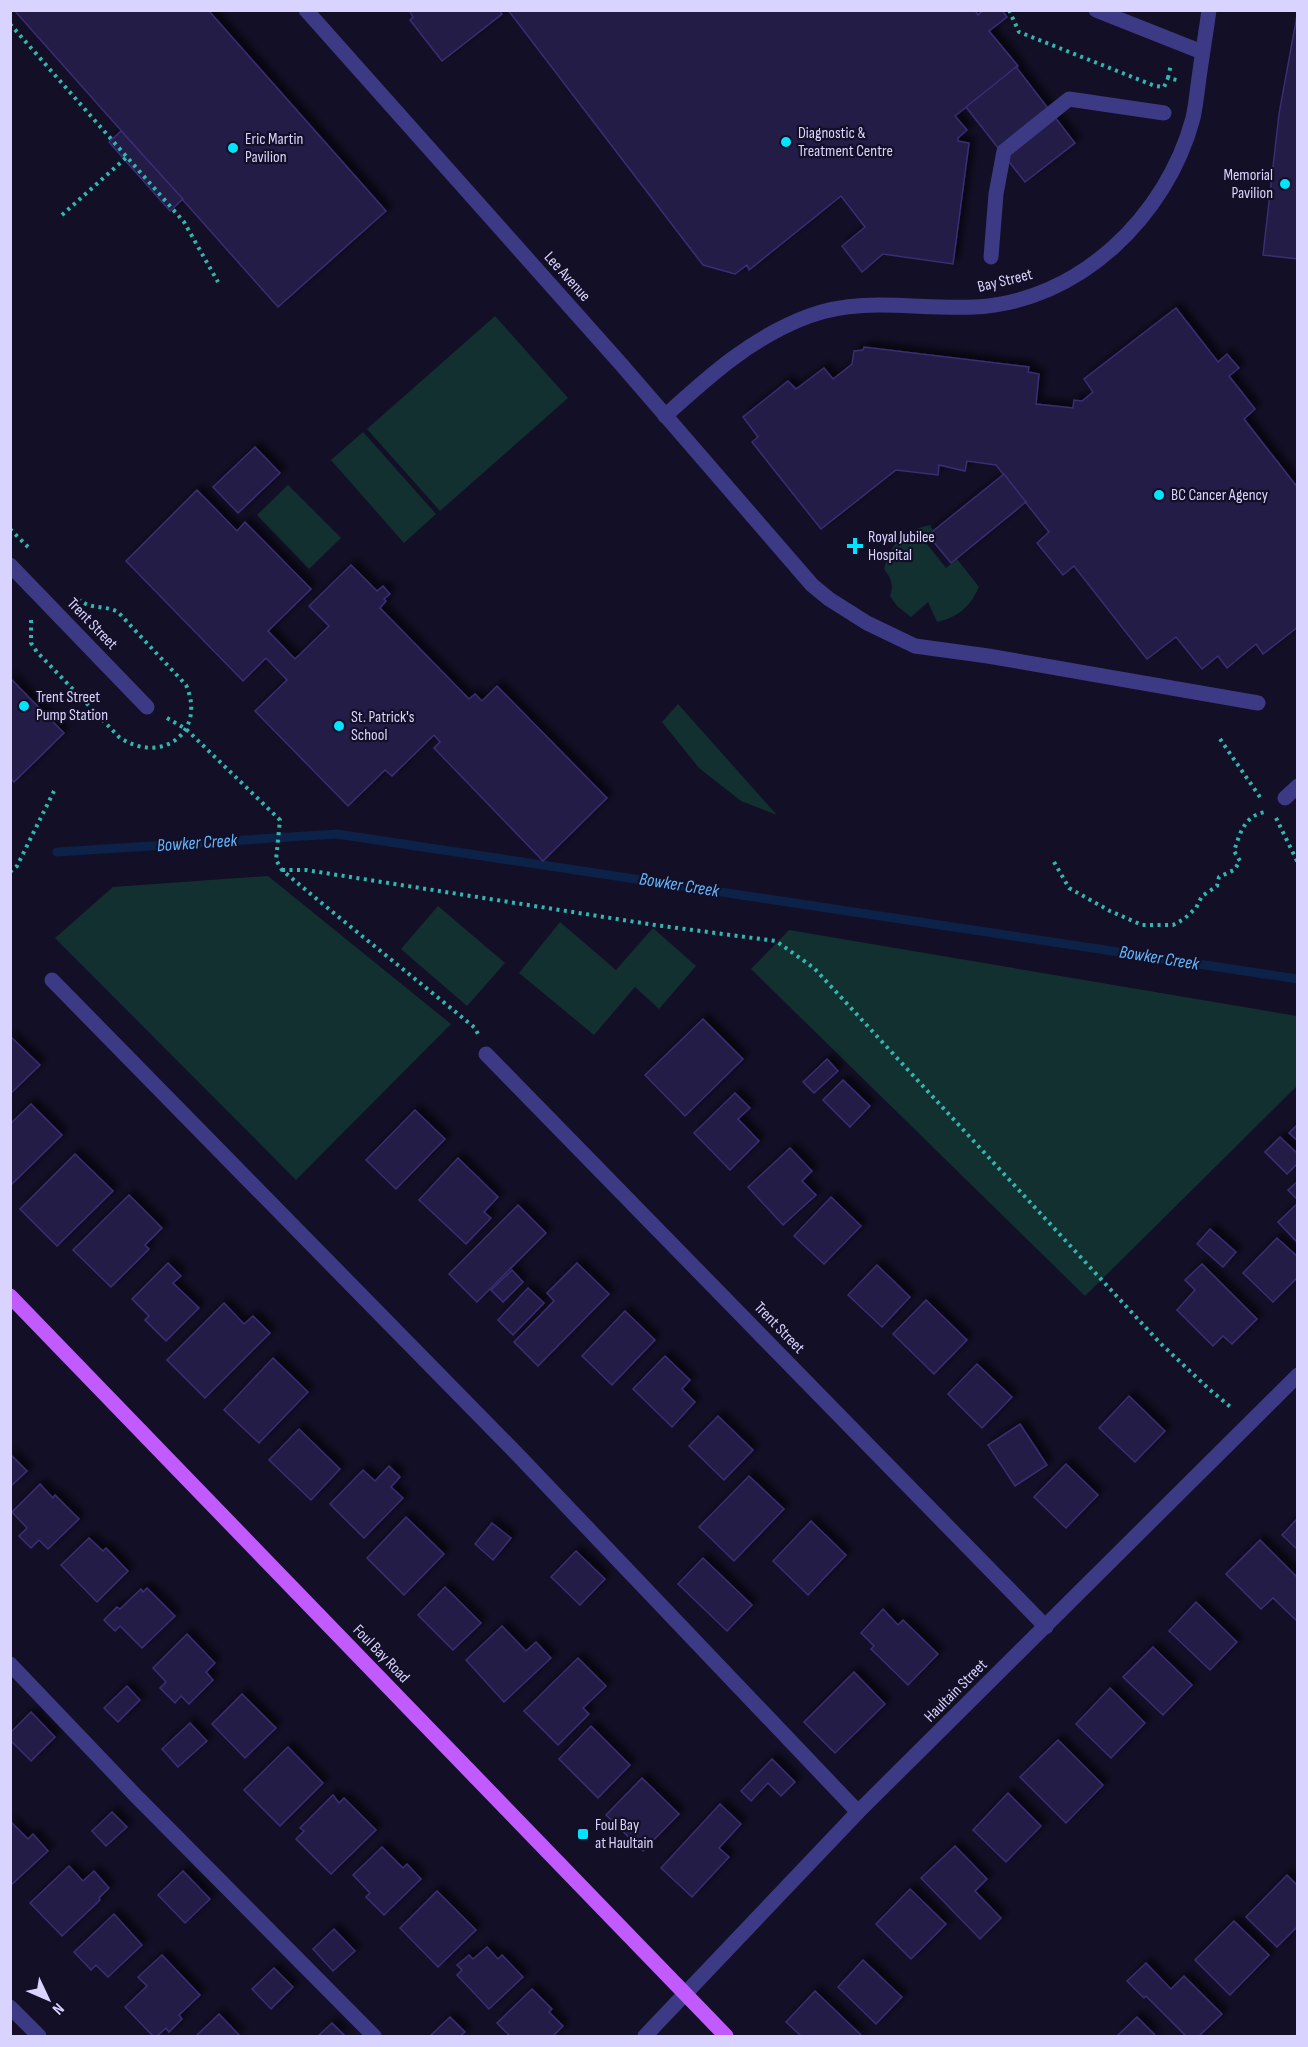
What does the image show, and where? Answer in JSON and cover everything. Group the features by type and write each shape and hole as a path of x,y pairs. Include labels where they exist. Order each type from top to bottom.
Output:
{"main road":[{"name":"Foul Bay Road","path":"10,1296 726,2037"}],"street":[{"name":"Lee Avenue","path":"306,10 812,585 829,599 867,623 915,646 988,656 1258,703"},
{"path":"1095,10 1202,52"},
{"name":"Bay Street","path":"665,416 730,358 766,334 810,315 855,305 944,309 987,306 1025,297 1060,283 1093,263 1124,238 1152,206 1169,179 1193,117 1209,10"},
{"path":"991,257 996,194 1004,151 1069,99 1164,113"},
{"name":"Trent Street","path":"10,565 147,707"},
{"path":"1285,798 1298,786"},
{"path":"52,980 517,1454 858,1812"},
{"name":"Trent Street","path":"486,1054 1046,1627"},
{"name":"Haultain Street","path":"645,2037 858,1812 1298,1375"},
{"path":"10,1664 137,1797 374,2037"},
{"path":"10,2007 39,2037"}],"path":[{"path":"1009,10 1019,32 1155,87 1164,87 1168,78 1198,86"},
{"path":"10,24 184,222 218,282"},
{"path":"62,215 127,157"},
{"path":"186,729 280,820 276,860 282,870 368,943 475,1028 486,1054"},
{"path":"10,872 17,866 54,791"},
{"path":"1054,862 1069,888 1092,902 1142,925 1173,925 1196,908 1202,896 1217,886 1219,877 1234,870 1240,861 1234,851 1240,831 1258,813 1270,811"},
{"path":"282,870 306,870 655,925 776,940 814,968 1159,1342 1249,1423"}],"green space":[{"path":"495,316 568,398 440,511 367,429"},
{"path":"363,432 436,514 404,543 331,460"},
{"path":"288,485 341,538 309,569 257,515"},
{"path":"930,525 933,530 923,539 946,568 957,559 979,587 972,600 962,610 937,622 928,602 911,617 897,606 890,596 891,582 884,569 890,552 905,534"},
{"path":"678,704 777,815 741,801 699,768 662,722"},
{"path":"268,876 451,1024 296,1180 55,938 113,887"},
{"path":"438,906 505,963 467,1006 401,949"},
{"path":"560,922 616,970 653,928 696,966 659,1009 635,987 594,1035 519,973"},
{"path":"789,930 1297,1016 1297,1086 1085,1296 751,969"}],"building":[{"name":"Eric Martin Pavilion","path":"14,10 208,10 386,211 278,307"},
{"path":"409,10 499,10 502,14 442,61 410,20 413,17"},
{"name":"Diagnostic & Treatment Centre","path":"508,10 975,10 978,15 983,10 1002,10 1007,17 989,31 1018,66 955,116 967,130 958,138 958,141 969,143 953,264 883,254 862,272 842,246 865,227 841,196 749,270 747,265 735,274 703,265"},
{"name":"Memorial Pavilion","path":"1298,10 1298,259 1263,255 1279,114"},
{"path":"1016,67 1075,143 1025,182 966,107"},
{"path":"121,131 183,199 170,211 109,142"},
{"name":"BC Cancer Agency","path":"1176,308 1218,362 1227,354 1239,368 1229,376 1255,409 1244,419 1298,488 1298,627 1263,654 1256,644 1227,668 1218,656 1202,669 1176,637 1147,659 1074,566 1063,575 1037,543 1049,532 996,465 967,461 965,471 939,465 938,475 896,470 821,529 752,442 758,437 743,417 788,381 796,389 824,368 833,379 852,364 854,351 863,350 864,347 1029,367 1028,372 1039,374 1036,404 1073,408 1074,400 1082,401 1093,392 1084,379"},
{"path":"255,447 280,473 238,513 213,487"},
{"path":"1004,474 1026,502 951,563 928,535"},
{"path":"197,490 237,531 245,522 311,589 268,631 295,659 329,626 309,606 351,565 377,591 383,586 390,594 384,599 386,601 380,608 469,699 475,694 482,701 497,686 607,798 543,861 434,748 440,742 434,735 392,776 385,770 348,806 255,711 287,680 266,658 243,681 126,561"},
{"name":"Trent Street Pump Station","path":"10,678 64,733 14,782 10,778"},
{"path":"703,1019 743,1059 685,1116 645,1075"},
{"path":"10,1036 40,1065 10,1094"},
{"path":"827,1059 838,1071 814,1093 803,1082"},
{"path":"843,1080 870,1106 850,1127 823,1100"},
{"path":"735,1093 750,1108 738,1119 759,1141 730,1170 694,1133"},
{"path":"31,1104 62,1135 11,1185 10,1124"},
{"path":"415,1110 445,1139 396,1189 366,1160"},
{"path":"1298,1124 1298,1141 1289,1133"},
{"path":"1280,1137 1298,1154 1298,1163 1287,1174 1265,1152"},
{"path":"790,1148 812,1171 802,1181 816,1195 783,1225 748,1187"},
{"path":"75,1154 113,1191 57,1246 20,1209"},
{"path":"458,1158 498,1197 484,1212 491,1218 466,1244 419,1200"},
{"path":"1298,1181 1298,1200 1288,1190"},
{"path":"129,1195 162,1228 145,1245 149,1249 111,1287 73,1250"},
{"path":"831,1197 861,1226 824,1264 794,1236"},
{"path":"1298,1203 1298,1243 1278,1222"},
{"path":"518,1205 546,1233 477,1302 449,1274"},
{"path":"1210,1229 1236,1252 1223,1267 1197,1244"},
{"path":"1277,1238 1298,1257 1298,1277 1273,1302 1243,1273"},
{"path":"168,1263 181,1276 173,1283 199,1308 166,1341 145,1320 149,1316 132,1299"},
{"path":"577,1263 609,1294 538,1366 514,1342 554,1301 547,1293"},
{"path":"1202,1264 1257,1319 1232,1344 1223,1336 1213,1346 1177,1310 1195,1290 1185,1280"},
{"path":"877,1265 910,1297 882,1327 848,1295"},
{"path":"512,1270 523,1282 503,1302 491,1290"},
{"path":"528,1288 544,1303 513,1335 498,1320"},
{"path":"926,1300 967,1340 934,1374 893,1334"},
{"path":"224,1303 244,1324 253,1316 270,1333 205,1398 167,1360"},
{"path":"625,1311 655,1340 612,1385 582,1356"},
{"path":"665,1356 690,1380 682,1389 695,1402 672,1427 633,1389"},
{"path":"273,1358 308,1392 259,1443 224,1410"},
{"path":"977,1364 1012,1397 982,1428 948,1394"},
{"path":"1129,1396 1165,1431 1135,1462 1099,1428"},
{"path":"718,1416 753,1450 724,1480 689,1446"},
{"path":"1020,1424 1047,1465 1015,1486 988,1445"},
{"path":"299,1429 340,1469 311,1500 269,1460"},
{"path":"10,1454 27,1471 10,1487"},
{"path":"1066,1464 1098,1495 1066,1528 1034,1497"},
{"path":"389,1466 400,1477 391,1487 403,1498 364,1538 330,1504 363,1470 375,1481"},
{"path":"749,1476 784,1509 734,1561 699,1527"},
{"path":"40,1484 53,1498 55,1495 79,1519 48,1549 39,1540 31,1548 19,1536 27,1528 12,1512"},
{"path":"406,1517 444,1554 404,1595 367,1558"},
{"path":"1298,1518 1298,1550 1282,1535"},
{"path":"811,1521 846,1555 808,1595 773,1561"},
{"path":"492,1523 511,1538 493,1560 475,1544"},
{"path":"89,1538 103,1551 106,1548 128,1571 97,1602 61,1565"},
{"path":"1260,1540 1298,1578 1298,1622 1273,1598 1261,1609 1226,1574"},
{"path":"576,1551 605,1579 580,1605 551,1577"},
{"path":"703,1558 752,1605 727,1631 678,1584"},
{"path":"445,1587 481,1623 453,1650 418,1615"},
{"path":"147,1588 175,1616 142,1648 120,1626 115,1631 104,1620 117,1607 120,1609 141,1589 143,1592"},
{"path":"1196,1602 1237,1642 1210,1670 1169,1631"},
{"path":"883,1609 898,1625 903,1620 938,1654 908,1685 871,1649 874,1646 861,1633"},
{"path":"502,1626 526,1651 536,1642 551,1658 504,1702 466,1660"},
{"path":"187,1634 215,1663 206,1672 213,1680 189,1704 181,1696 175,1703 160,1688 166,1682 153,1668"},
{"path":"1153,1647 1192,1685 1163,1715 1123,1677"},
{"path":"578,1658 606,1686 583,1708 589,1714 558,1745 524,1711"},
{"path":"854,1672 885,1704 835,1753 804,1722"},
{"path":"127,1686 140,1700 118,1722 104,1708"},
{"path":"1110,1688 1145,1723 1111,1758 1076,1724"},
{"path":"242,1694 276,1728 245,1758 212,1724"},
{"path":"31,1712 55,1737 31,1761 10,1740 10,1733"},
{"path":"190,1723 207,1741 178,1767 162,1749"},
{"path":"591,1726 630,1765 598,1798 559,1759"},
{"path":"1058,1740 1103,1785 1066,1823 1020,1777"},
{"path":"288,1747 323,1783 280,1826 244,1790"},
{"path":"772,1759 795,1782 781,1796 768,1783 751,1801 741,1791"},
{"path":"642,1778 679,1814 643,1851 606,1815"},
{"path":"1008,1793 1041,1826 1006,1862 973,1830"},
{"path":"333,1795 339,1803 344,1798 376,1830 331,1874 296,1839 304,1831 300,1828"},
{"path":"720,1804 741,1824 719,1848 729,1857 692,1897 661,1868"},
{"path":"112,1812 127,1827 106,1846 92,1831"},
{"path":"10,1821 28,1839 33,1834 48,1851 10,1886"},
{"path":"955,1846 987,1879 975,1891 1001,1918 980,1939 921,1878"},
{"path":"382,1847 403,1868 407,1864 421,1879 384,1915 366,1897 370,1893 353,1875"},
{"path":"69,1866 83,1881 94,1871 109,1888 99,1898 100,1900 62,1936 30,1903"},
{"path":"183,1871 210,1899 185,1923 158,1895"},
{"path":"1287,1875 1298,1886 1298,1926 1277,1947 1246,1917"},
{"path":"910,1889 946,1924 911,1959 876,1924"},
{"path":"437,1891 476,1930 438,1967 400,1928"},
{"path":"114,1914 142,1945 108,1977 96,1965 91,1970 74,1952"},
{"path":"1234,1921 1269,1955 1230,1995 1195,1960"},
{"path":"334,1929 355,1951 333,1971 313,1949"},
{"path":"487,1947 498,1959 502,1955 523,1977 489,2009 457,1975 462,1970 457,1965 469,1955 473,1959"},
{"path":"162,1955 200,1995 179,2015 182,2019 169,2032 166,2028 157,2036 153,2036 125,2007 147,1986 138,1977"},
{"path":"863,1960 902,1997 876,2024 838,1987"},
{"path":"1146,1963 1171,1989 1184,1976 1222,2014 1199,2036 1186,2036 1146,1996 1144,1998 1127,1981"},
{"path":"274,1968 293,1987 271,2009 252,1989"},
{"path":"532,1989 552,2009 549,2012 563,2026 553,2036 510,2036 497,2023"},
{"path":"815,1991 862,2036 801,2036 786,2022"},
{"path":"219,2014 240,2036 196,2036"},
{"path":"450,2017 465,2032 460,2036 430,2036"},
{"path":"1137,2017 1156,2036 1117,2036"},
{"path":"332,2023 345,2036 318,2036"}],"waterway":[{"name":"Bowker Creek","path":"57,852 337,834 1298,979"}],"place":[{"name":"Diagnostic & Treatment Centre","path":"786,142"},
{"name":"Eric Martin Pavilion","path":"233,148"},
{"name":"Memorial Pavilion","path":"1285,184"},
{"name":"BC Cancer Agency","path":"1159,495"},
{"name":"Royal Jubilee Hospital","path":"855,546"},
{"name":"Trent Street Pump Station","path":"24,706"},
{"name":"St. Patrick's School","path":"339,726"},
{"name":"Foul Bay at Haultain","path":"583,1834"}]}
